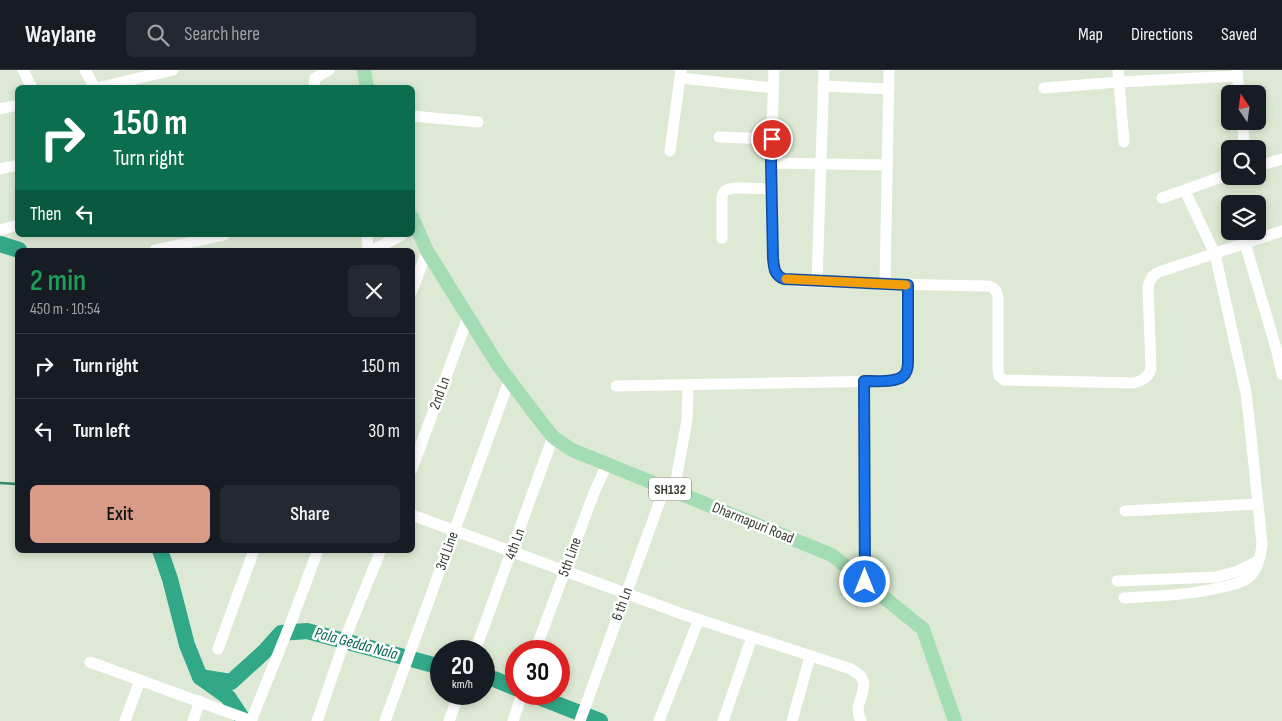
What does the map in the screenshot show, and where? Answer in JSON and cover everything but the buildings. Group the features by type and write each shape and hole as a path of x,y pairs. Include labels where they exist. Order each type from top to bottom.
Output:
{"main road":[{"path":"364,70 366,85"},
{"name":"Dharmapuri Road","path":"415,227 427,250 498,365 553,437 572,450 832,555 923,629 955,721"}],"street":[{"path":"23,70 30,85"},
{"path":"85,70 94,85"},
{"path":"133,84 145,73 173,70"},
{"path":"314,85 315,78 329,70"},
{"path":"774,70 771,189 773,258 776,274 784,279 816,281 994,287 998,298 998,372 999,376 1004,380 1140,382 1149,375 1151,369 1148,287 1153,275 1282,231"},
{"path":"816,281 824,70"},
{"path":"885,284 889,70"},
{"path":"1044,88 1119,76 1237,73"},
{"path":"670,151 681,74 774,88"},
{"path":"1119,76 1124,142"},
{"path":"824,86 889,89"},
{"path":"0,109 15,106"},
{"path":"415,116 478,122"},
{"path":"719,137 772,139"},
{"path":"1266,164 1282,159"},
{"path":"771,163 886,165"},
{"path":"0,169 15,166"},
{"path":"1162,198 1221,177"},
{"path":"722,238 723,192 733,188 771,189"},
{"path":"1124,598 1204,592 1240,582 1255,571 1261,552 1262,543 1246,393 1215,254 1185,191"},
{"path":"0,230 15,226"},
{"path":"160,248 173,243 211,237"},
{"path":"377,248 398,237"},
{"path":"1245,243 1282,374"},
{"path":"415,283 427,250"},
{"path":"616,386 898,380 904,376 908,362 908,285"},
{"name":"2nd Ln","path":"415,461 468,317"},
{"name":"3rd Line","path":"386,721 510,381"},
{"path":"864,381 865,582"},
{"name":"6 th Ln","path":"580,721 626,594 669,489 687,420 688,385"},
{"name":"4th Ln","path":"479,640 553,437"},
{"name":"5th Line","path":"539,640 606,464"},
{"path":"1125,511 1257,504"},
{"path":"415,516 626,594 851,670 862,678 863,686 858,707 861,721"},
{"path":"218,649 253,553"},
{"path":"90,662 251,721 294,617 317,553"},
{"path":"317,721 348,631 380,553"},
{"path":"1117,581 1216,577 1238,571 1258,561"},
{"path":"659,721 699,619"},
{"path":"723,721 752,637"},
{"path":"792,721 810,657"},
{"path":"125,721 140,680"},
{"path":"193,721 200,701"},
{"path":"449,721 455,705"},
{"path":"513,721 518,705"}],"waterway":[{"path":"0,244 15,249"},
{"path":"0,483 15,484"},
{"path":"161,553 170,579 187,645 200,677 228,697 244,721"},
{"name":"Pala Gedda Nala","path":"200,677 231,682 264,652 281,633 307,631 430,664"},
{"name":"Pala Gedda Nala","path":"495,679 505,684"},
{"name":"Pala Gedda Nala","path":"559,705 600,721"}],"slow traffic":[{"path":"786,279 906,285"}],"route":[{"path":"772,139 773,258 776,274 784,279 908,285 908,362 904,376 898,380 864,381 865,582"}]}
